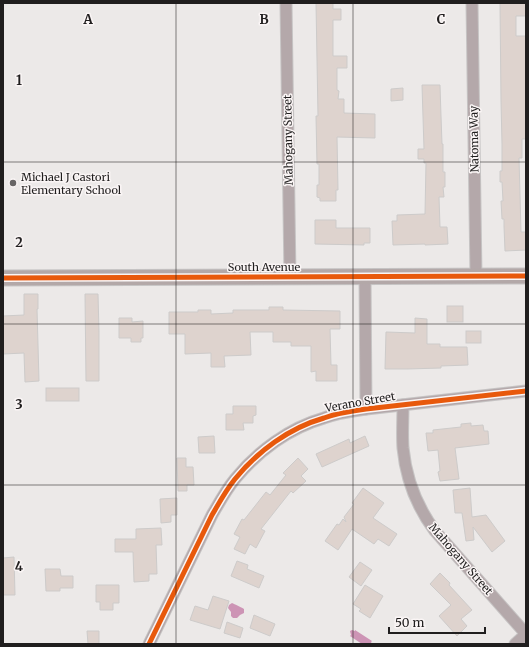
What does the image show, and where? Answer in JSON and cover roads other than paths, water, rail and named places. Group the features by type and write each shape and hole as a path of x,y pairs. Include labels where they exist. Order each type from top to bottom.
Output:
{"street":[{"name":"Mahogany Street","path":"286,3 290,277"},
{"name":"Natoma Way","path":"472,3 476,276"},
{"name":"South Avenue","path":"3,278 526,276"},
{"path":"365,277 366,409"},
{"name":"Verano Street","path":"149,644 212,515 223,496 247,465 270,445 304,425 336,414 403,404 526,390"},
{"name":"Mahogany Street","path":"403,404 402,438 406,471 418,503 435,531 526,634"},
{"path":"515,644 526,634"}],"place":[{"name":"Michael J Castori Elementary School","path":"13,183"}]}
